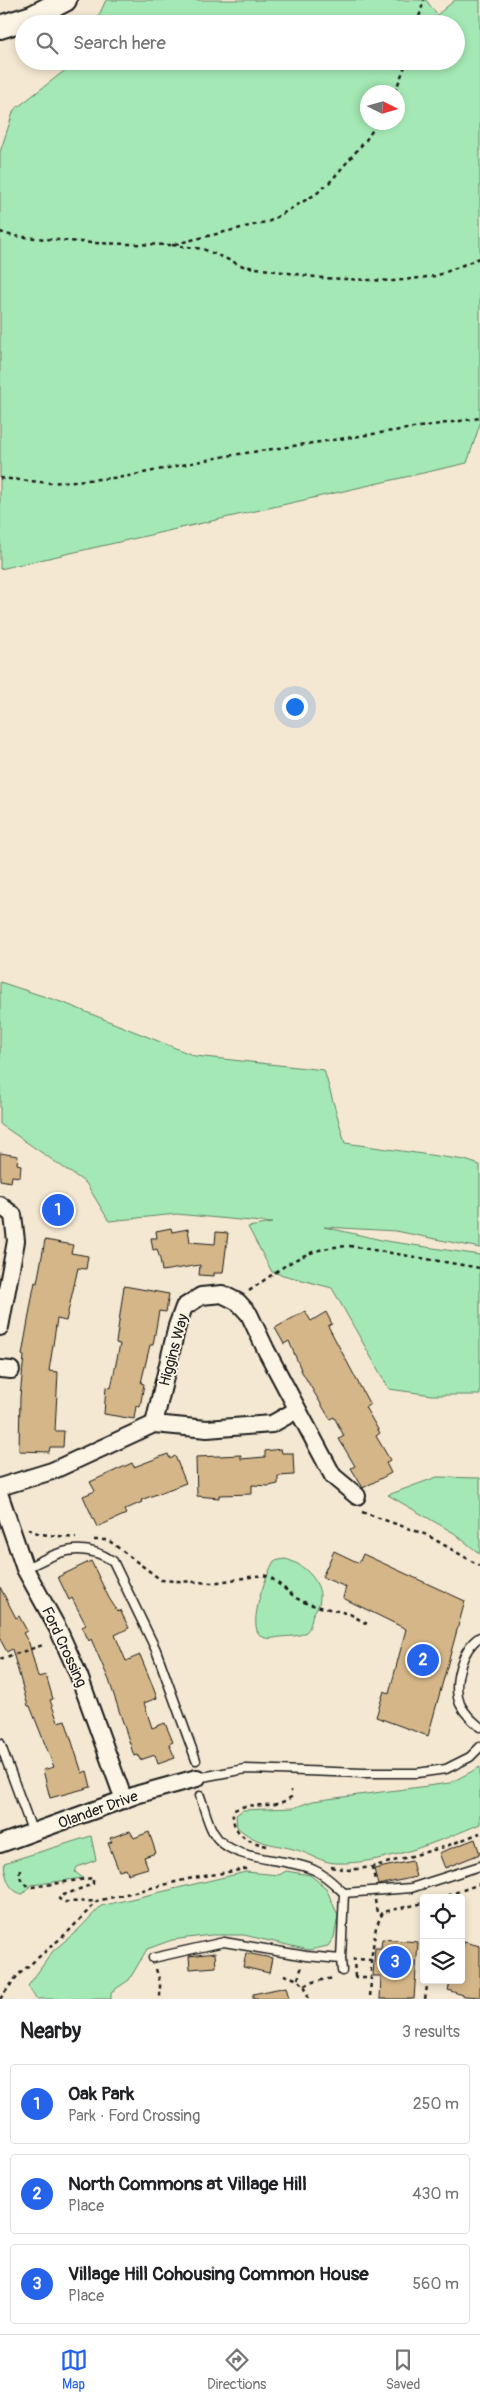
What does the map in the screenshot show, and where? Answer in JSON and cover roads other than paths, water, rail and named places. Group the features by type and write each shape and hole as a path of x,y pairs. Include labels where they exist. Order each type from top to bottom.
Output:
{"street":[{"path":"36,15 65,0"},
{"path":"0,27 15,22"},
{"path":"0,1205 13,1215 16,1240 0,1327"},
{"name":"Higgins Way","path":"154,1424 184,1307 201,1296 222,1294 238,1302 250,1314 297,1410"},
{"path":"0,1486 52,1471 154,1424 207,1429 272,1424 297,1410 334,1476 357,1496"},
{"name":"Ford Crossing","path":"0,1496 25,1569 58,1629 79,1676 124,1800"},
{"name":"Olander Drive","path":"0,1844 33,1834 139,1794 197,1778"}],"lane":[{"path":"25,1569 69,1550 86,1549 100,1553 113,1561 156,1650 196,1760"},
{"path":"480,1636 468,1648 458,1681 459,1701 466,1715 480,1728"},
{"path":"0,1743 33,1834"},
{"path":"197,1778 245,1769 362,1774 417,1773 446,1769 470,1757 480,1747"},
{"path":"200,1796 213,1833 226,1846 255,1858 279,1861 314,1870 331,1881 344,1893 410,1888 480,1866"},
{"path":"343,1975 341,1958 344,1893"},
{"path":"153,1958 224,1942 306,1956 341,1958"}],"place":[{"name":"Oak Park","path":"58,1210"},
{"name":"North Commons at Village Hill","path":"423,1660"},
{"name":"Village Hill Cohousing Common House","path":"395,1962"}]}
